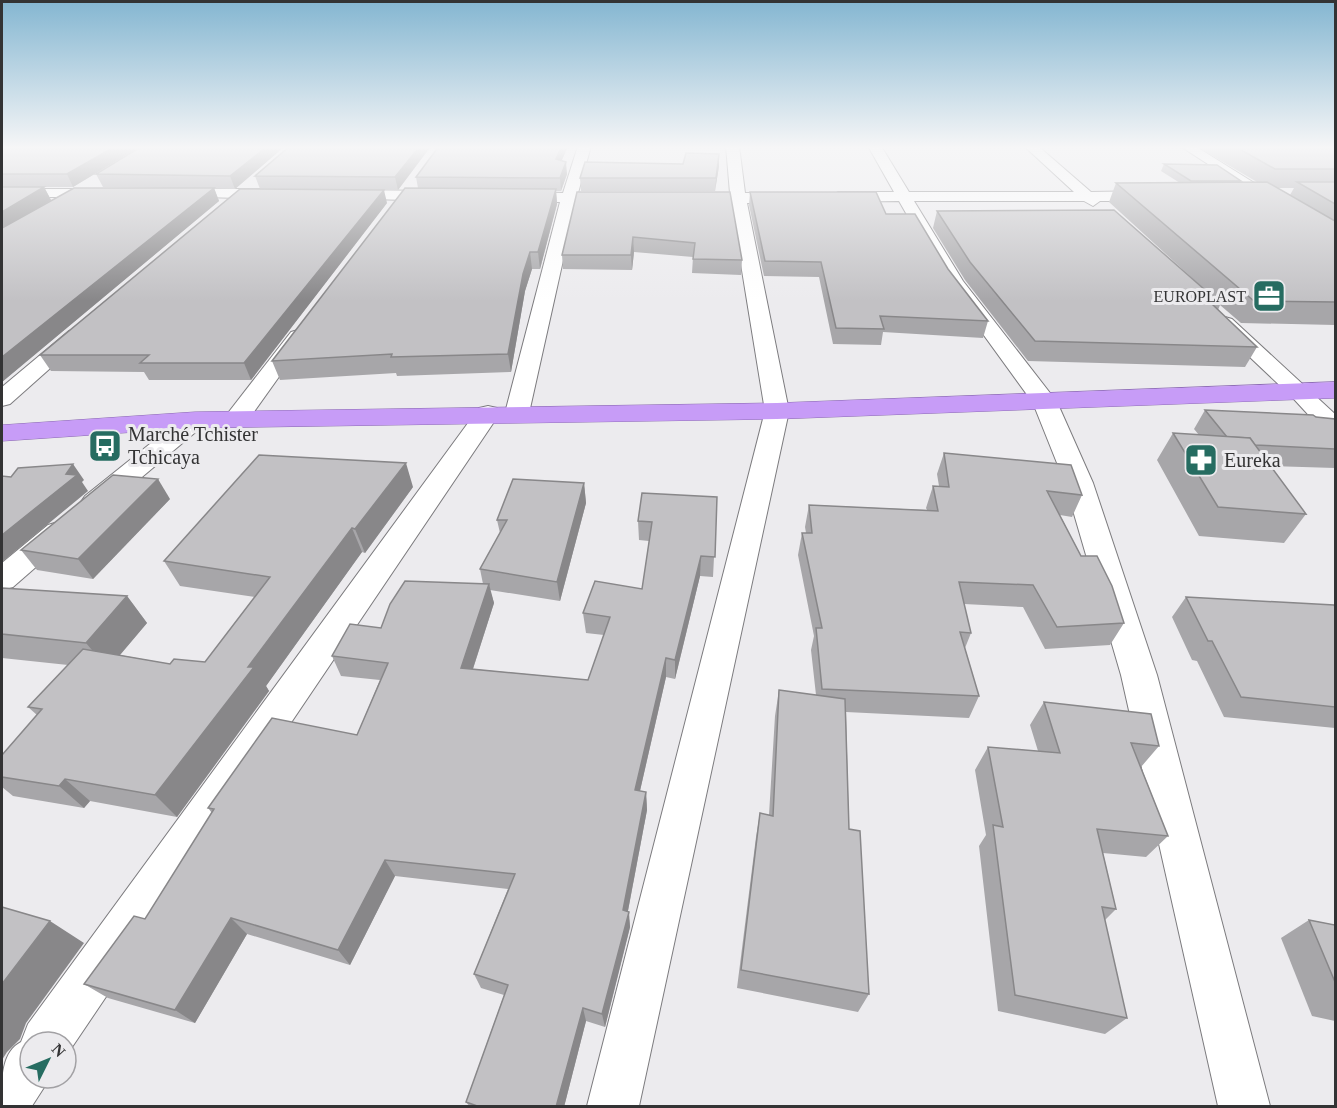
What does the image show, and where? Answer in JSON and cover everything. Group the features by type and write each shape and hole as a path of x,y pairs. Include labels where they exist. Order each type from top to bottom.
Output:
{"highway":[{"path":"2,433 237,418 777,411 1335,390"}],"street":[{"path":"48,210 68,198"},
{"path":"221,209 235,198"},
{"path":"388,214 400,198"},
{"path":"547,198 636,198"},
{"path":"54,1030 503,413 568,198"},
{"path":"670,198 805,198"},
{"path":"613,1107 777,411 738,198"},
{"path":"828,198 851,198"},
{"path":"906,198 956,283 1045,402 1079,483 1139,675 1244,1107"},
{"path":"1090,198 1106,213"},
{"path":"1266,198 1335,242"},
{"path":"1211,310 1299,392 1335,430"},
{"path":"2,399 89,323"},
{"path":"237,418 306,325"},
{"path":"2,579 195,420"},
{"path":"2,1105 18,1082"}],"building":[{"path":"2,198 26,198 2,212"},
{"path":"57,198 202,198 2,357 2,228"},
{"path":"230,198 378,198 244,363 140,363 149,355 40,355"},
{"path":"398,198 554,198 538,252 530,252 523,274 508,354 391,357 392,354 272,361"},
{"path":"576,198 731,198 742,260 693,259 695,243 633,237 631,255 562,255"},
{"path":"751,198 879,198 886,214 915,214 948,269 988,321 880,316 884,329 836,328 821,262 765,261"},
{"path":"1133,198 1294,198 1335,221 1335,302 1254,301"},
{"path":"1324,198 1335,198 1335,204"},
{"path":"1114,210 1221,304 1212,304 1257,347 1035,341 970,262 937,211"},
{"path":"1205,410 1313,415 1335,419 1335,449 1255,445 1250,438 1227,437"},
{"path":"1173,433 1250,438 1306,514 1218,507"},
{"path":"944,453 1071,465 1082,495 1047,491 1081,556 1097,556 1112,586 1124,623 1057,627 1033,585 959,582 971,633 960,632 979,696 822,689 816,628 822,628 802,533 812,533 809,505 938,511 933,486 949,487"},
{"path":"259,455 406,463 355,529 352,528 248,667 254,667 155,795 65,779 59,786 2,777 2,755 42,709 28,707 83,649 170,664 174,659 205,662 270,577 164,561"},
{"path":"73,464 66,474 77,475 2,535 2,476 11,477 18,468"},
{"path":"113,475 158,479 78,559 21,550"},
{"path":"513,479 584,483 557,582 480,569 507,520 497,520"},
{"path":"642,493 717,497 715,557 701,556 675,660 666,658 635,790 646,792 623,910 629,912 602,1014 583,1008 556,1107 480,1107 466,1102 508,985 474,974 515,874 385,860 338,950 231,918 175,1010 84,984 134,916 145,919 214,809 208,808 272,718 357,735 388,663 332,656 350,624 381,628 390,604 405,581 489,584 461,668 588,680 610,617 583,613 595,581 642,589 652,522 638,521"},
{"path":"2,588 127,596 86,643 2,634"},
{"path":"1186,597 1334,605 1335,707 1241,697 1212,641 1208,641"},
{"path":"779,690 845,699 849,829 860,831 869,994 741,970 760,813 773,816"},
{"path":"1044,702 1151,714 1159,746 1131,743 1168,836 1097,829 1116,909 1102,907 1127,1018 1015,995 993,825 1003,827 988,747 1060,753"},
{"path":"2,907 50,921 2,984"},
{"path":"1309,920 1335,925 1335,982"}],"place":[{"name":"EUROPLAST","path":"1269,296"},
{"name":"Marché Tchister Tchicaya","path":"105,446"},
{"name":"Eureka","path":"1201,460"}]}
